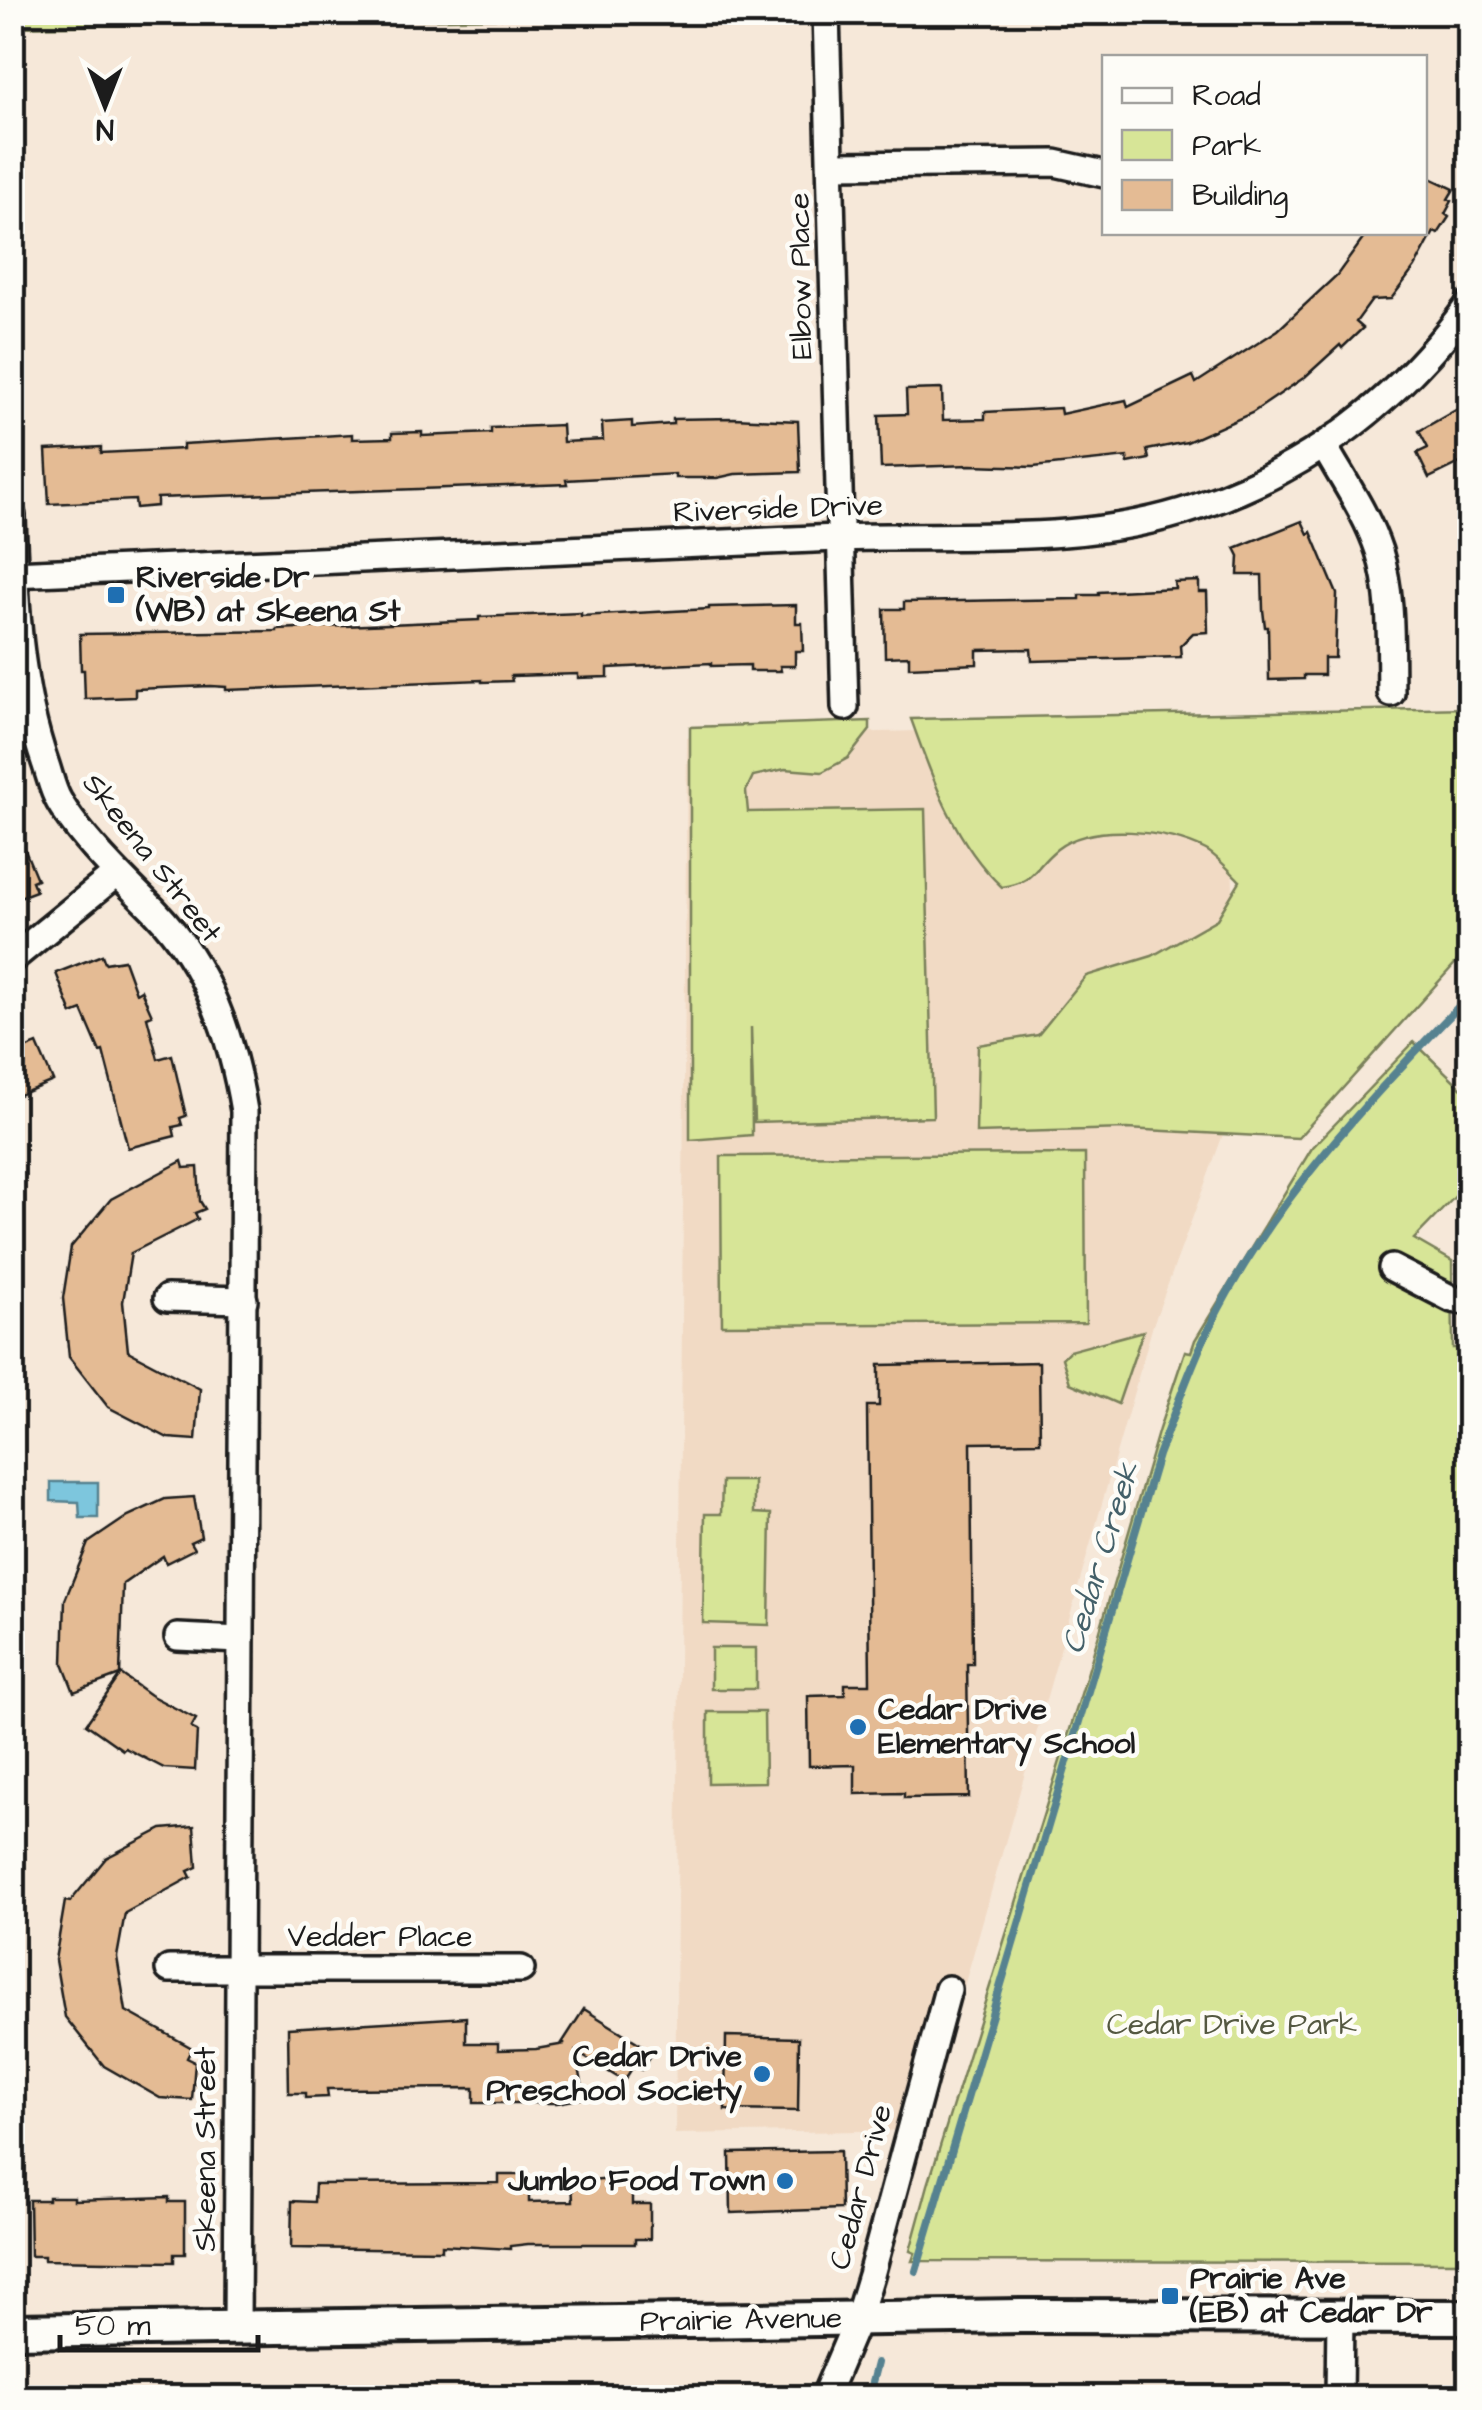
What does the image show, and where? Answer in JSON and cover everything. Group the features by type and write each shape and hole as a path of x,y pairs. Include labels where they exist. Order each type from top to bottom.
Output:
{"main road":[{"name":"Prairie Avenue","path":"12,2332 858,2318 1470,2316"}],"street":[{"name":"Elbow Place","path":"826,12 846,707"},
{"path":"830,165 1055,163 1102,174"},
{"name":"Riverside Drive","path":"13,574 841,538 1073,532 1121,526 1172,515 1230,495 1324,446 1396,389 1470,303"},
{"path":"1324,446 1366,520 1380,554 1388,602 1391,693"},
{"name":"Skeena Street","path":"12,516 13,574 24,678 38,742 59,801 116,874 158,914 207,984 233,1050 244,1111 238,2328"},
{"path":"12,960 116,874"},
{"path":"1392,1268 1452,1298 1470,1302"},
{"path":"167,1298 244,1300"},
{"path":"178,1637 240,1640"},
{"path":"169,1969 239,1971"},
{"name":"Vedder Place","path":"239,1971 522,1969"},
{"name":"Cedar Drive","path":"824,2398 858,2318 948,1988"},
{"path":"1339,2398 1340,2316"}],"shaded area":[{"name":"Cedar Drive Elementary School","path":"1228,723 1239,1091 1153,1325 923,2130 675,2134 687,737"}],"green space":[{"path":"13,12 784,12 784,13 13,27"},
{"path":"1469,708 1469,948 1298,1138 1127,1129 976,1133 978,1045 1038,1035 1086,976 1152,956 1217,919 1240,881 1210,853 1190,843 1152,834 1109,832 1072,840 1028,878 1002,887 958,831 911,719"},
{"path":"870,721 870,730 848,758 822,772 785,769 753,776 746,791 748,812 925,809 933,1117 754,1122 751,1027 752,1135 690,1140 690,727"},
{"name":"Cedar Drive Park","path":"1414,1042 1470,1096 1469,1182 1414,1239 1452,1261 1453,1348 1469,1348 1469,2262 912,2261 915,2253 910,2251 928,2185 1185,1351 1191,1352 1312,1148"},
{"path":"1085,1154 1086,1323 722,1325 721,1156"},
{"path":"1143,1331 1118,1404 1070,1383 1062,1358 1069,1351"},
{"path":"722,1481 754,1481 754,1513 771,1514 769,1625 703,1623 705,1514 721,1514"},
{"path":"711,1648 756,1648 756,1689 711,1689"},
{"path":"708,1712 764,1712 765,1782 708,1783"}],"water":[{"path":"51,1482 98,1482 98,1518 80,1518 79,1502 51,1501"}],"building":[{"path":"1427,176 1454,189 1445,214 1449,217 1438,234 1434,232 1391,299 1372,300 1356,322 1363,328 1342,348 1340,345 1305,377 1252,413 1187,442 1147,450 1149,459 1128,463 1127,457 1033,467 881,468 879,415 907,414 906,390 942,389 943,420 985,419 985,412 1060,408 1061,414 1126,400 1128,407 1193,376 1196,383 1278,330 1337,275 1366,235 1427,235"},
{"path":"1470,402 1470,458 1429,478 1417,453 1428,448 1419,431"},
{"path":"673,419 798,421 800,472 717,478 675,478 675,474 566,480 567,484 157,498 157,506 136,508 135,500 49,504 46,450 101,447 101,453 183,449 183,444 352,434 352,439 392,438 392,433 491,433 491,428 562,425 563,442 603,440 602,423 632,421 632,427 673,424"},
{"path":"1302,521 1308,534 1311,532 1337,594 1335,658 1324,658 1324,675 1269,680 1262,575 1238,575 1239,556 1235,548"},
{"path":"1199,581 1199,592 1207,592 1208,632 1193,633 1180,646 1181,657 1032,661 1031,649 977,650 977,664 909,667 909,656 885,657 884,609 904,609 904,602 1080,599 1080,595 1099,592 1175,588 1174,582"},
{"path":"796,605 796,623 802,623 803,651 795,651 795,666 780,666 781,671 750,671 750,665 711,663 608,668 608,677 578,678 578,674 511,676 512,681 135,689 135,697 85,699 81,670 80,634 277,631 479,617"},
{"path":"12,819 37,879 32,881 36,891 12,900"},
{"path":"102,955 105,963 124,960 136,993 141,990 152,1015 147,1017 158,1059 172,1055 186,1116 180,1118 182,1125 173,1127 175,1136 128,1148 103,1051 100,1052 82,1010 72,1014 56,973"},
{"path":"37,1044 53,1081 12,1098 12,1054"},
{"path":"182,1161 184,1168 198,1167 200,1201 205,1209 195,1213 198,1219 131,1253 123,1302 128,1351 200,1389 196,1440 168,1438 108,1407 69,1357 63,1298 71,1247 111,1199"},
{"path":"1039,1362 1040,1442 971,1443 973,1664 967,1664 969,1797 855,1794 855,1765 809,1766 808,1696 845,1695 845,1684 870,1684 867,1406 879,1406 879,1365"},
{"path":"194,1497 201,1537 190,1542 194,1549 166,1563 163,1556 123,1584 120,1675 74,1692 63,1664 65,1600 88,1543 128,1516 165,1499"},
{"path":"121,1674 150,1695 196,1719 191,1728 197,1731 195,1770 164,1768 123,1750 86,1724"},
{"path":"194,1826 197,1867 188,1871 191,1877 125,1913 117,1957 126,2011 192,2048 187,2058 195,2062 192,2100 160,2098 104,2066 65,2017 55,1960 65,1901 70,1902 106,1858 162,1829"},
{"path":"584,2009 653,2052 642,2070 634,2065 624,2081 576,2052 585,2098 557,2103 474,2103 474,2088 327,2089 328,2097 305,2098 305,2093 289,2093 288,2028 466,2017 466,2043 498,2043 498,2050 536,2049 565,2044 562,2043"},
{"name":"Cedar Drive Preschool Society","path":"726,2036 799,2038 798,2111 725,2110"},
{"name":"Jumbo Food Town","path":"840,2151 841,2209 731,2213 730,2153"},
{"path":"499,2175 529,2175 529,2202 573,2201 572,2182 632,2178 632,2204 650,2204 650,2239 635,2239 635,2244 528,2244 510,2249 442,2245 442,2250 291,2248 292,2201 314,2202 315,2184 499,2183"},
{"path":"169,2197 169,2202 185,2202 185,2254 174,2254 174,2262 44,2260 44,2256 30,2256 29,2200"}],"waterway":[{"name":"Cedar Creek","path":"916,2271 1158,1455 1196,1357 1235,1280 1294,1192 1361,1110 1470,995"},
{"name":"Cedar Creek","path":"868,2398 877,2363"}],"place":[{"name":"Riverside Dr (WB) at Skeena St","path":"116,595"},
{"name":"Cedar Drive Elementary School","path":"858,1727"},
{"name":"Cedar Drive Preschool Society","path":"762,2074"},
{"name":"Jumbo Food Town","path":"785,2181"},
{"name":"Prairie Ave (EB) at Cedar Dr","path":"1170,2296"}]}
